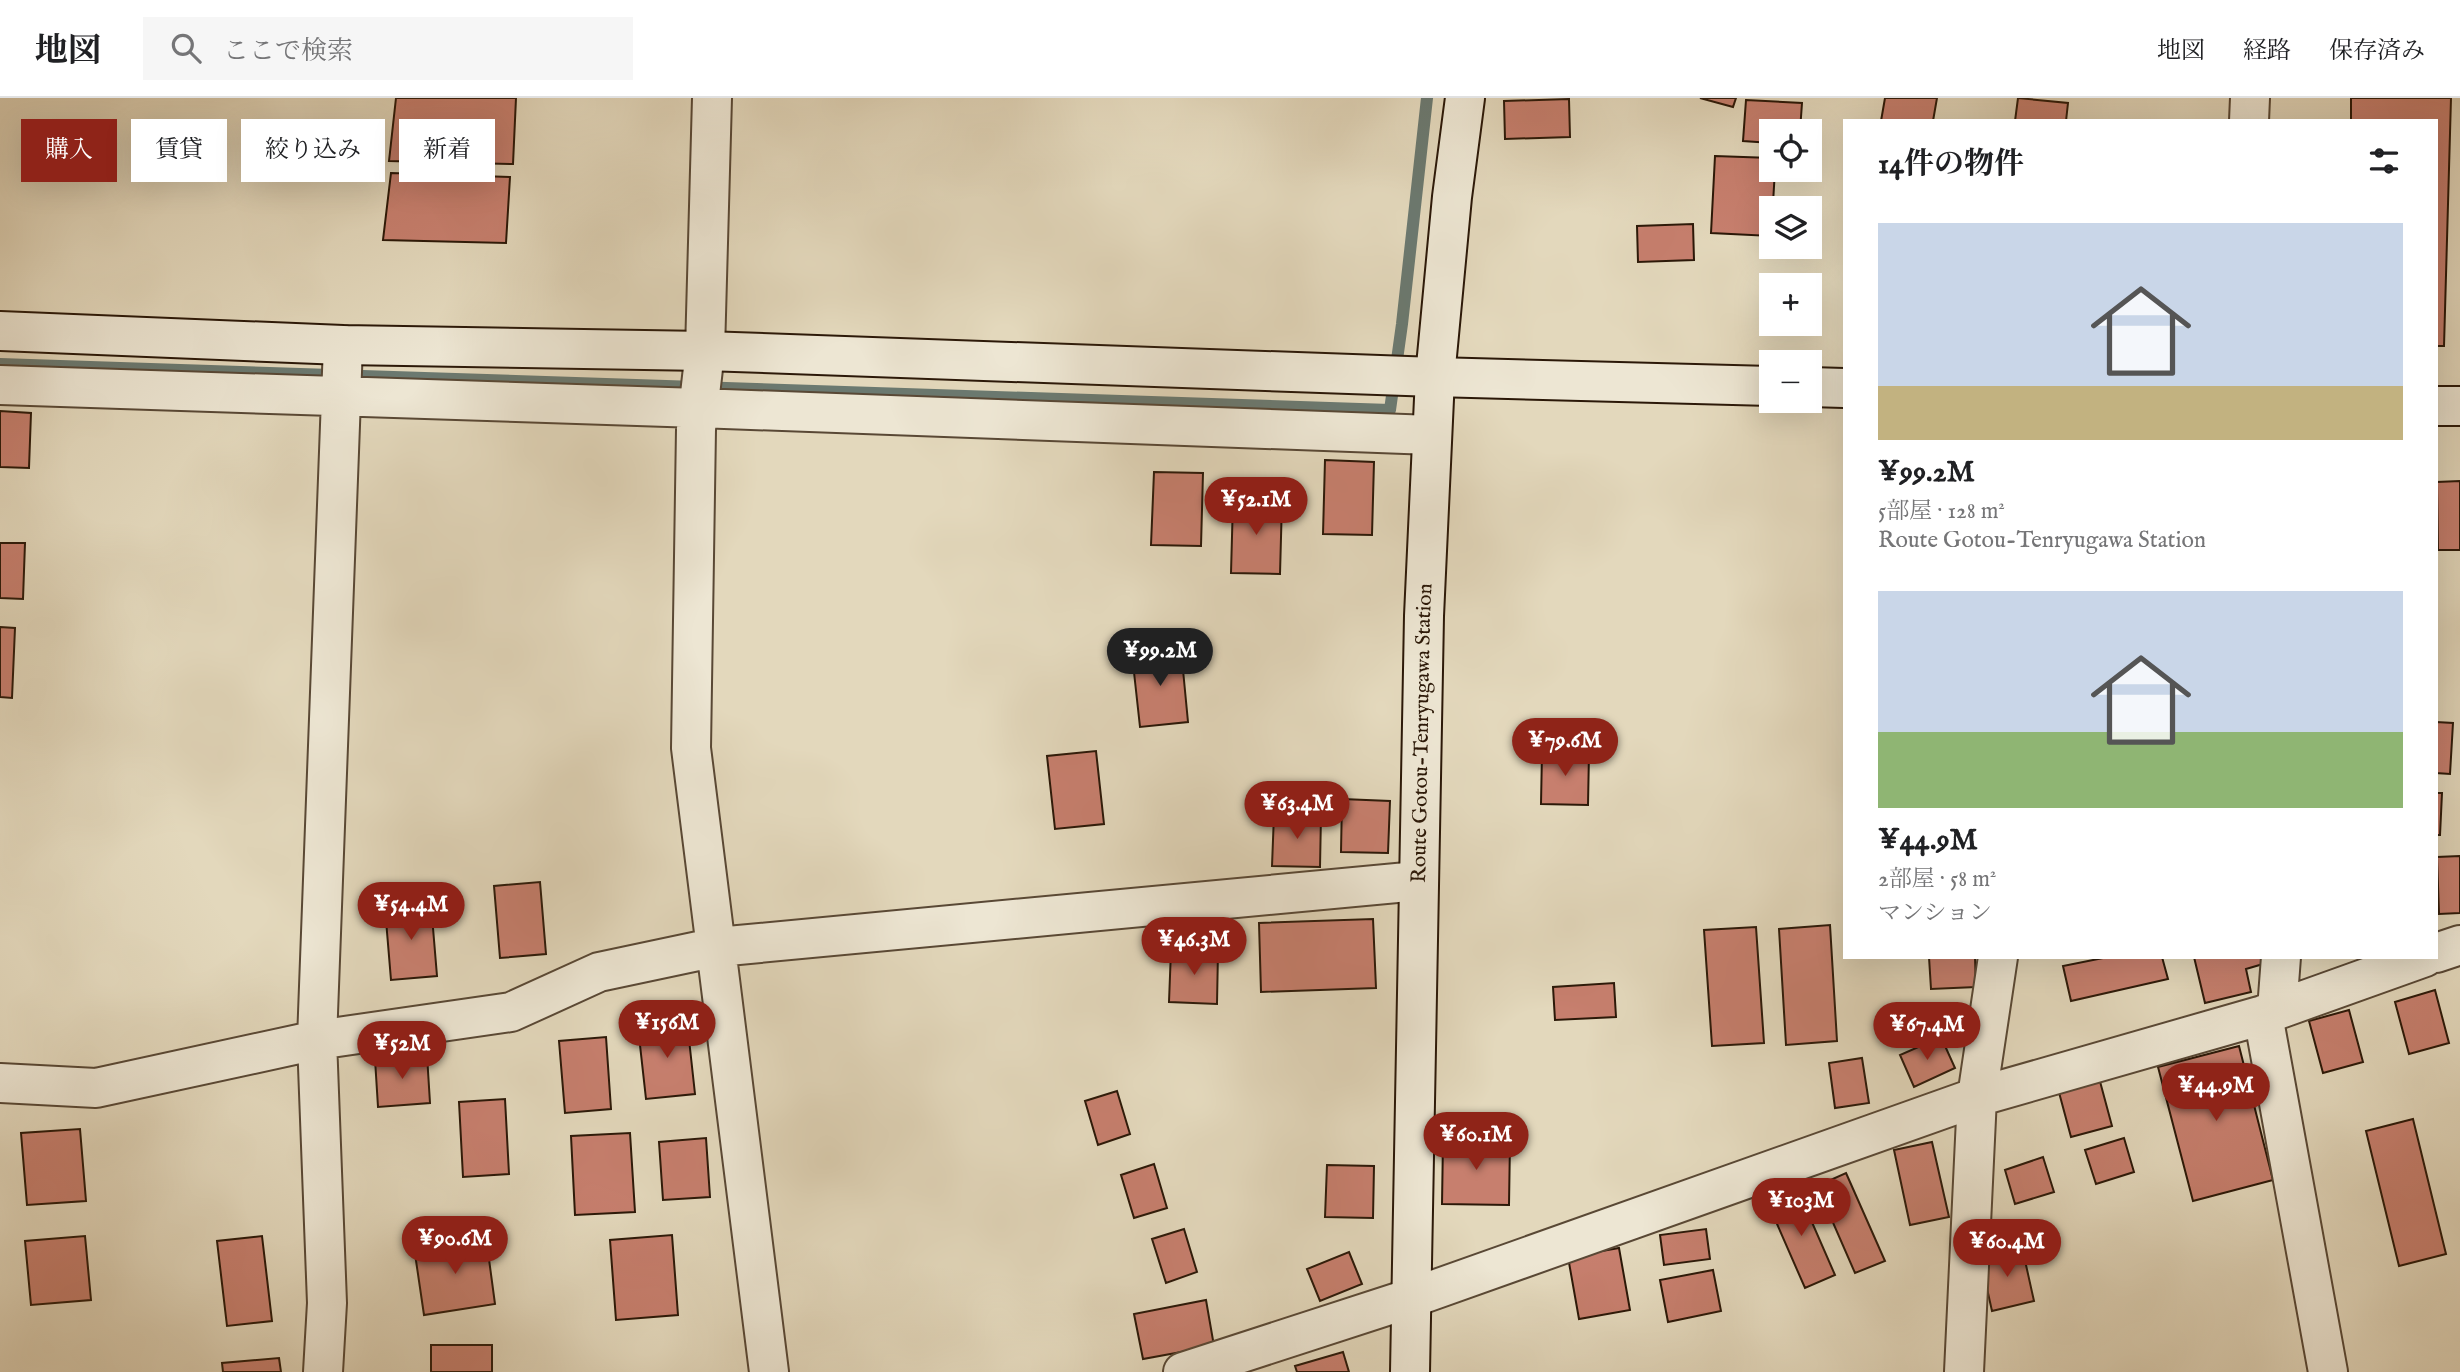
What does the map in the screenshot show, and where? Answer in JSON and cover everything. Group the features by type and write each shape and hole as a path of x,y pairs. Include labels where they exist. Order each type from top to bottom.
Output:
{"street":[{"path":"712,98 705,351 696,429 691,748 769,1372"},
{"name":"Route Gotou-Tenryugawa Station","path":"1410,1372 1424,615 1435,377 1452,197 1465,98"},
{"path":"2249,119 2250,98"},
{"path":"0,331 343,345 705,351 1759,386"},
{"path":"323,1372 327,1303 317,1040 343,345"},
{"path":"0,386 1432,435"},
{"path":"1822,387 1843,388"},
{"path":"2438,406 2460,406"},
{"path":"0,1083 96,1088 317,1040 511,1012 598,972 717,947 1418,881"},
{"path":"2438,952 2460,945"},
{"path":"1964,1372 1977,1097 1998,959"},
{"path":"2281,959 2270,1013 2328,1372"},
{"path":"1183,1372 1411,1298 1977,1097 2270,1013 2419,959"}],"building":[{"path":"396,98 516,98 513,164 495,164 495,119 399,119 399,161 389,161"},
{"path":"1700,98 1736,98 1733,107"},
{"path":"1885,98 1937,98 1933,119 1881,119"},
{"path":"2018,98 2068,103 2066,119 2015,119"},
{"path":"2351,98 2451,98 2444,346 2438,346 2438,119 2351,119"},
{"path":"1569,99 1570,137 1505,139 1504,101"},
{"path":"1746,100 1802,103 1801,119 1759,119 1759,142 1743,141"},
{"path":"1715,156 1759,158 1759,182 1774,182 1773,196 1759,196 1759,235 1711,233"},
{"path":"391,173 399,173 399,182 495,182 495,176 510,177 506,243 383,240"},
{"path":"1693,224 1694,260 1638,262 1637,226"},
{"path":"0,411 31,413 29,468 0,467"},
{"path":"1325,460 1374,462 1372,535 1323,534"},
{"path":"1154,472 1203,473 1201,546 1151,545"},
{"path":"2460,481 2460,550 2438,550 2438,482"},
{"path":"1233,500 1282,501 1280,574 1231,573"},
{"path":"0,543 25,543 23,599 0,598"},
{"path":"0,627 15,628 12,698 0,697"},
{"path":"1181,649 1188,722 1140,727 1132,654"},
{"path":"2438,722 2453,723 2450,774 2438,773"},
{"path":"1096,751 1104,824 1055,829 1047,756"},
{"path":"1542,752 1589,753 1588,805 1541,804"},
{"path":"2438,793 2442,793 2440,835"},
{"path":"1342,799 1390,801 1388,853 1341,852"},
{"path":"1274,814 1321,815 1320,867 1272,866"},
{"path":"2460,856 2460,913 2439,914 2438,857"},
{"path":"540,882 546,954 500,958 494,886"},
{"path":"431,904 437,976 391,980 385,908"},
{"path":"1373,919 1376,988 1261,992 1259,923"},
{"path":"1830,925 1837,1041 1786,1045 1779,929"},
{"path":"1756,927 1764,1043 1712,1046 1704,930"},
{"path":"1171,950 1218,951 1217,1004 1169,1002"},
{"path":"1929,959 1975,959 1976,987 1931,989"},
{"path":"2098,959 2163,959 2168,979 2071,1001 2063,966"},
{"path":"2194,959 2262,959 2263,964 2246,969 2251,992 2205,1003"},
{"path":"1614,983 1616,1017 1555,1020 1553,987"},
{"path":"2435,990 2449,1043 2409,1054 2395,1002"},
{"path":"2349,1010 2363,1062 2323,1073 2309,1021"},
{"path":"687,1021 695,1094 646,1099 638,1027"},
{"path":"606,1037 611,1109 565,1113 559,1041"},
{"path":"1941,1037 1955,1068 1914,1087 1900,1055"},
{"path":"2239,1046 2273,1180 2193,1201 2158,1067"},
{"path":"427,1055 430,1103 378,1107 375,1059"},
{"path":"1862,1058 1869,1103 1835,1108 1829,1063"},
{"path":"2098,1074 2112,1126 2071,1137 2057,1085"},
{"path":"1117,1091 1130,1134 1098,1145 1085,1101"},
{"path":"505,1099 509,1174 463,1177 459,1102"},
{"path":"2413,1119 2446,1254 2399,1266 2366,1131"},
{"path":"80,1129 86,1201 27,1205 21,1133"},
{"path":"630,1133 635,1212 575,1215 571,1136"},
{"path":"706,1138 710,1197 663,1200 659,1142"},
{"path":"2124,1138 2134,1172 2096,1184 2085,1150"},
{"path":"1443,1140 1510,1141 1509,1205 1442,1204"},
{"path":"1932,1142 1949,1217 1910,1225 1894,1150"},
{"path":"2043,1157 2054,1192 2015,1204 2005,1170"},
{"path":"1154,1164 1167,1208 1134,1218 1121,1175"},
{"path":"1327,1165 1374,1166 1373,1218 1325,1217"},
{"path":"1846,1173 1885,1261 1855,1273 1817,1186"},
{"path":"1797,1188 1835,1275 1805,1288 1767,1201"},
{"path":"1184,1229 1197,1272 1166,1283 1152,1239"},
{"path":"1706,1229 1710,1259 1664,1265 1660,1235"},
{"path":"672,1235 678,1315 616,1320 610,1240"},
{"path":"85,1236 91,1300 31,1305 25,1241"},
{"path":"262,1236 272,1321 227,1326 217,1241"},
{"path":"486,1237 495,1304 424,1315 414,1247"},
{"path":"2022,1247 2034,1301 1992,1311 1980,1257"},
{"path":"1619,1248 1630,1310 1579,1319 1568,1257"},
{"path":"1349,1252 1362,1284 1320,1301 1307,1269"},
{"path":"1713,1270 1721,1311 1668,1322 1660,1280"},
{"path":"1206,1300 1214,1346 1143,1359 1134,1314"},
{"path":"431,1345 492,1345 492,1372 431,1372"},
{"path":"1343,1352 1349,1372 1297,1372 1295,1366"},
{"path":"279,1358 281,1372 223,1372 222,1363"}],"waterway":[{"path":"0,364 1390,410 1427,98"}]}
